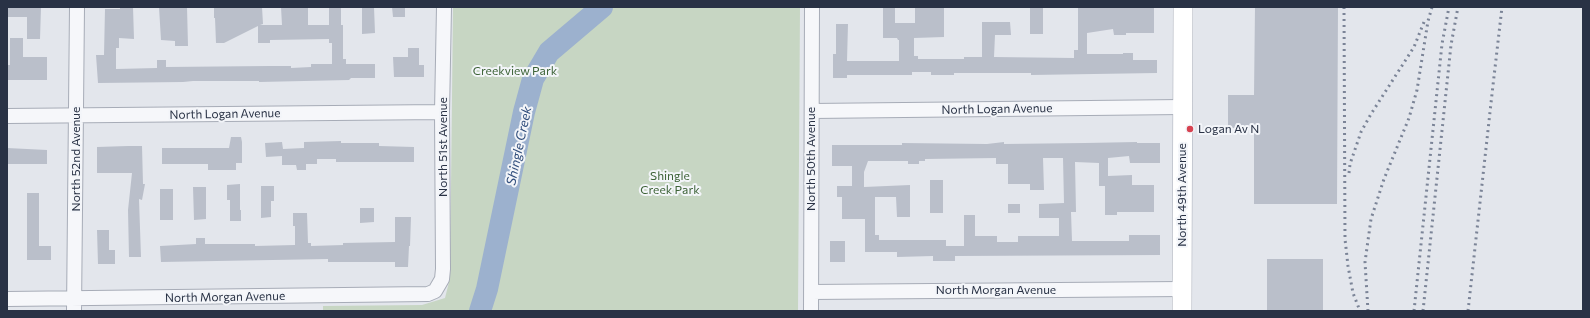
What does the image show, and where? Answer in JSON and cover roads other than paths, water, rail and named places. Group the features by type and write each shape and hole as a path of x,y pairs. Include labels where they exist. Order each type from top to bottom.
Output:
{"street":[{"name":"North 52nd Avenue","path":"74,305 77,7"},
{"name":"North 51st Avenue","path":"439,287 443,270 442,112 444,7"},
{"name":"North 50th Avenue","path":"811,311 812,7"},
{"name":"North 49th Avenue","path":"1182,311 1183,7"},
{"name":"North Logan Avenue","path":"812,111 1182,107"},
{"name":"North Logan Avenue","path":"7,116 442,112"},
{"name":"North Morgan Avenue","path":"7,299 74,305 428,294 435,292 439,287"},
{"name":"North Morgan Avenue","path":"811,292 1182,289"}],"waterway":[{"name":"Shingle Creek","path":"480,311 487,289 524,112 533,79 549,52 602,7"}],"railway":[{"path":"1344,7 1345,239 1353,293 1360,311"},
{"path":"1368,311 1365,262 1371,219 1384,179 1409,118 1417,90 1428,21 1432,7"},
{"path":"1414,311 1442,44 1449,7"},
{"path":"1423,311 1451,45 1458,7"},
{"path":"1468,311 1502,7"},
{"path":"1349,173 1350,164 1361,132 1414,47 1424,22"}],"place":[{"name":"Logan Av N","path":"1190,129"}],"park label":[{"name":"Creekview Park","path":"515,71"},
{"name":"Shingle Creek Park","path":"670,183"}]}
